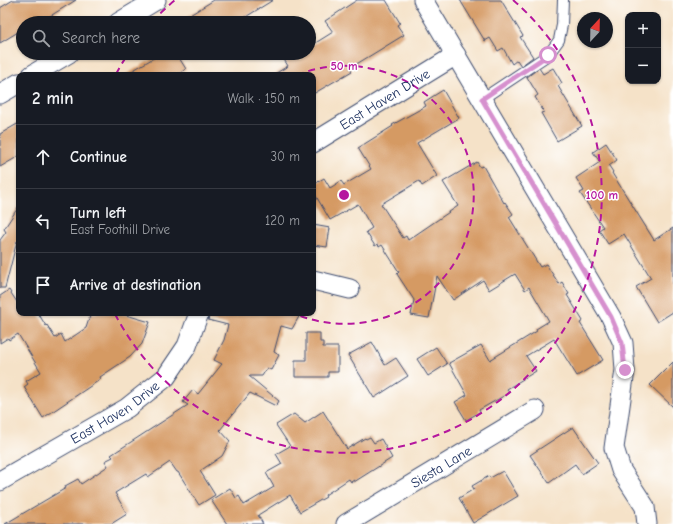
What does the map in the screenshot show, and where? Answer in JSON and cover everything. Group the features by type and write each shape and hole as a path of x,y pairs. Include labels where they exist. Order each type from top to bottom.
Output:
{"street":[{"path":"130,16 156,0"},
{"path":"423,0 611,317 622,343 625,370 614,448 621,470 645,507 648,524"},
{"name":"East Haven Drive","path":"316,141 456,55"},
{"path":"37,72 57,60"},
{"path":"0,94 16,85"},
{"path":"316,281 350,289"},
{"name":"East Haven Drive","path":"0,481 127,408 166,377 187,346 198,316"},
{"name":"Siesta Lane","path":"346,524 535,410"}],"lane":[{"path":"482,99 548,55 558,40 562,25 564,0"}],"building":[{"path":"13,0 76,0 50,16 16,16 16,33 0,43 0,8"},
{"path":"214,0 273,0 247,16 188,16"},
{"path":"357,0 386,0 400,23 397,25 404,35 350,68 352,71 316,92 316,72 278,72 288,66 284,60 316,60 316,43 333,32 325,21"},
{"path":"460,0 501,0 523,36 520,37 533,57 521,66 517,60 512,64 503,48 498,51 490,38 485,41"},
{"path":"150,60 180,60 186,69 182,72 130,72"},
{"path":"539,68 543,74 553,68 562,83 558,86 582,126 557,141 541,113 544,112 535,97 538,95 527,77"},
{"path":"443,90 459,118 417,143 437,176 422,186 419,181 381,204 403,238 406,236 408,240 458,206 443,182 477,162 480,167 483,166 504,203 505,202 513,214 509,217 540,267 546,264 559,284 562,282 569,294 567,295 583,321 580,323 603,360 577,376 554,339 526,356 536,371 507,389 509,393 479,410 480,412 466,420 455,402 467,395 449,363 481,345 490,360 537,331 536,329 549,321 529,287 525,290 515,274 489,290 483,280 453,300 437,276 429,318 411,315 414,300 397,274 399,272 382,245 379,247 378,244 375,246 366,232 372,228 358,204 330,220 316,196 316,183 324,178 330,188 341,181 344,185 371,169 358,148 393,126 392,125 426,106 424,102"},
{"path":"16,125 16,158 0,167 0,134"},
{"path":"606,143 617,160 609,166 613,172 612,173 654,240 673,228 673,312 657,322 636,287 651,278 624,234 608,244 599,230 603,227 580,193 584,191 576,178 600,162 593,152"},
{"path":"16,211 16,245 5,288 0,288 0,240 6,232 4,229"},
{"path":"316,226 330,228 327,247 316,245"},
{"path":"9,290 16,300 16,316 40,316 55,338 61,334 65,342 86,328 90,316 129,316 150,322 142,344 130,357 100,377 101,379 43,418 24,387 28,384 26,381 41,372 18,334 9,340 8,338 0,343 0,296"},
{"path":"209,316 299,316 292,329 281,326 274,352 279,355 271,370 267,368 262,376 249,376 279,401 276,406 250,393 220,430 230,441 222,456 200,471 215,495 199,505 170,462 148,477 146,474 115,493 127,514 111,524 5,524 66,488 65,486 78,479 81,484 108,466 105,461 113,457 111,455 188,405 183,402 193,390 198,394 222,364 214,360 224,340 228,325 208,320"},
{"path":"306,333 320,333 320,342 323,342 323,347 338,347 338,372 328,372 328,377 295,377 295,360 306,360"},
{"path":"372,342 385,365 396,358 408,376 374,398 348,355"},
{"path":"436,347 447,364 428,376 417,359"},
{"path":"673,362 673,407 650,385"},
{"path":"323,411 347,449 365,438 370,437 374,443 381,439 392,458 354,482 354,480 351,482 349,479 325,495 326,497 300,512 290,495 258,515 263,524 227,524 211,500 230,488 236,498 239,496 244,505 274,487 266,473 282,464 276,454 290,446 276,425 294,414 305,423"},
{"path":"573,427 598,463 582,474 575,464 549,483 530,455"},
{"path":"503,471 518,496 473,523 459,498 474,489 472,486 489,476 490,478"}],"route":[{"path":"548,55 482,99 611,317 622,343 625,370"}]}
